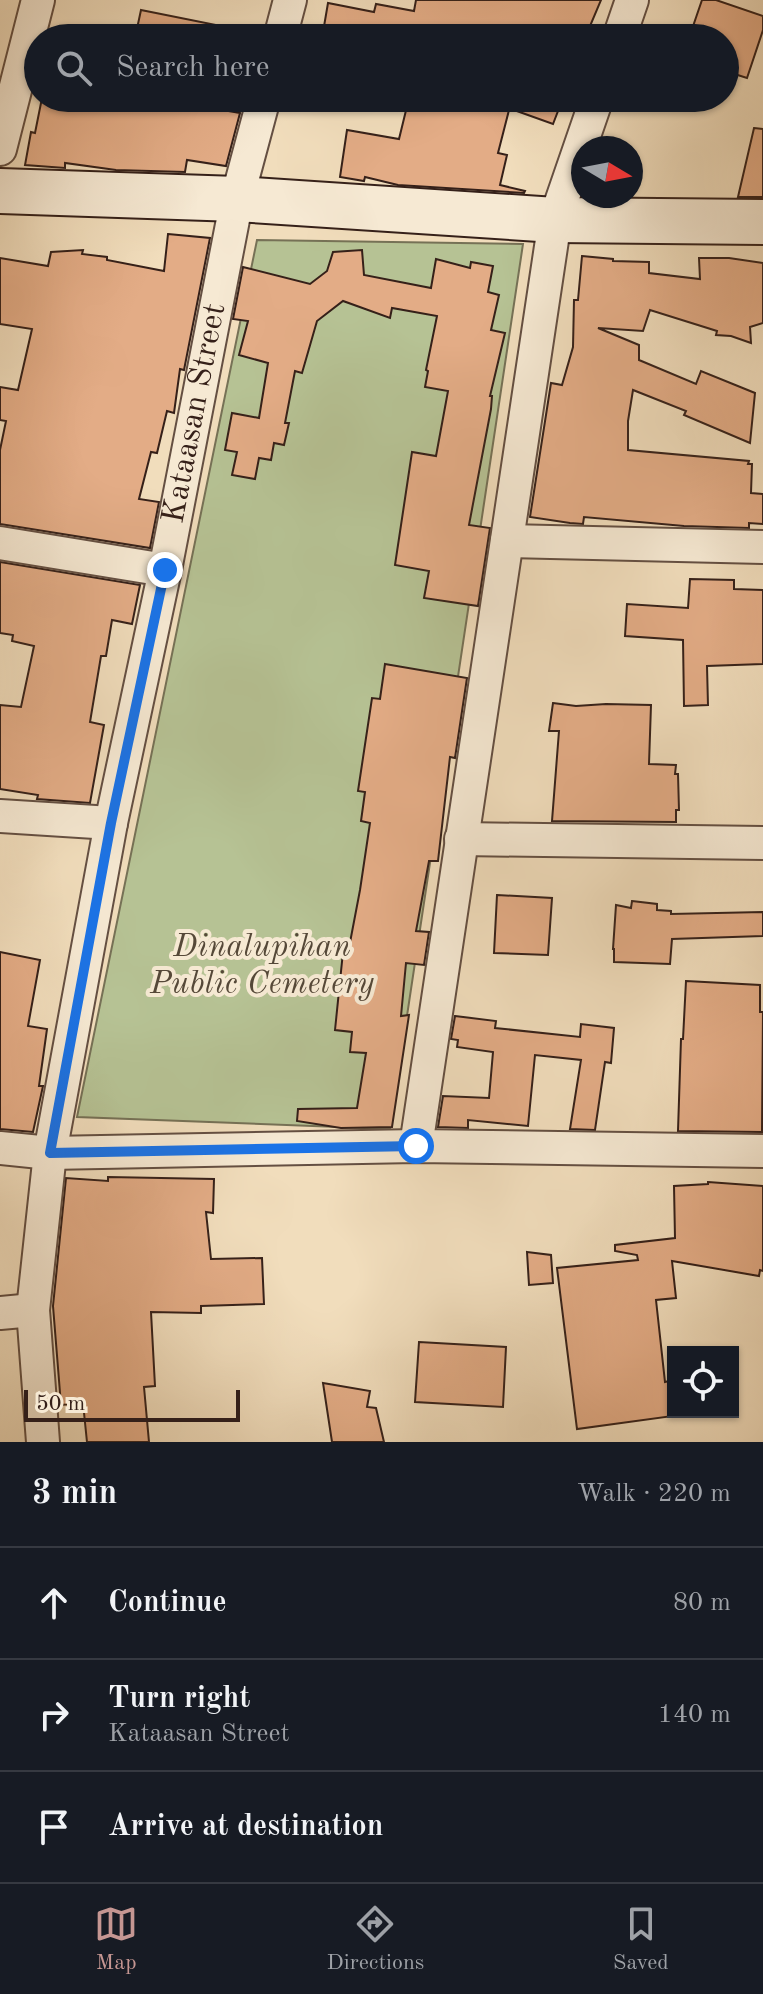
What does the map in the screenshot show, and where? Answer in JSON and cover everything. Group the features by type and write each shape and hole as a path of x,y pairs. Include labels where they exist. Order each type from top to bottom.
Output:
{"main road":[{"path":"0,191 237,199 555,220 763,222"}],"street":[{"path":"32,24 38,0"},
{"path":"284,24 290,0"},
{"path":"624,24 632,0"},
{"path":"0,149 24,55"},
{"name":"Kataasan Street","path":"43,1442 33,1310 50,1153 111,823 165,570 237,199 260,112"},
{"path":"416,1146 555,220 592,112"},
{"path":"507,541 763,547"},
{"path":"0,543 165,570"},
{"path":"0,816 111,823"},
{"path":"461,839 763,843"},
{"path":"0,1148 50,1153 416,1146 763,1151"},
{"path":"0,1313 33,1310"}],"green space":[{"name":"Dinalupihan Public Cemetery","path":"257,240 523,244 390,1129 77,1117"}],"building":[{"path":"416,0 601,0 591,24 324,24 328,3 374,12 376,4 414,11"},
{"path":"702,0 716,0 763,16 763,30 747,78 739,75 739,24 694,24"},
{"path":"141,10 211,24 138,24"},
{"path":"39,112 240,113 226,166 187,160 185,172 116,170 65,163 65,168 25,165 31,132 35,133"},
{"path":"406,112 508,112 498,153 507,155 500,185 525,191 398,185 365,177 364,181 340,177 347,130 399,139"},
{"path":"520,112 558,112 553,124"},
{"path":"754,128 763,129 763,197 738,197"},
{"path":"168,234 210,238 184,370 180,369 174,413 167,411 157,453 151,452 139,499 159,502 150,548 0,524 0,450 6,421 0,420 0,387 18,390 32,329 0,324 0,258 48,266 51,252 83,250 82,254 164,271"},
{"path":"362,250 364,275 431,288 436,259 470,268 471,262 493,266 488,292 499,295 491,330 505,333 490,396 491,409 469,525 490,528 478,606 424,598 429,571 395,565 412,452 436,456 448,391 425,387 437,316 392,308 390,318 343,301 317,321 302,373 295,371 284,445 274,443 271,460 259,458 255,479 232,475 237,452 225,450 232,413 259,418 268,363 239,355 248,321 233,319 243,267 310,284 327,271 333,252"},
{"path":"582,256 649,262 649,273 700,279 699,258 763,263 763,323 750,327 751,343 716,335 717,331 650,310 643,331 598,328 639,345 639,360 696,384 701,371 755,393 750,443 684,415 686,411 633,390 628,421 628,450 749,461 748,464 752,464 751,493 763,494 763,524 749,523 749,528 684,526 584,517 583,524 530,517 551,383 562,385 573,347 574,300 578,300"},
{"path":"0,562 140,585 132,624 112,620 106,656 101,656 90,722 104,725 90,803 37,799 38,795 0,789 0,705 21,707 34,646 12,641 13,635 0,633"},
{"path":"690,579 734,580 734,589 763,590 763,664 707,666 708,705 684,706 683,640 625,636 627,604 688,608"},
{"path":"385,664 467,678 455,758 450,757 438,861 429,861 416,931 429,932 424,965 406,963 401,1016 409,1015 392,1127 341,1128 297,1121 298,1109 357,1108 366,1053 350,1052 352,1032 335,1030 343,952 348,953 370,823 361,821 365,792 358,791 372,698 380,699"},
{"path":"553,703 576,706 651,705 649,764 676,765 679,810 676,810 676,822 552,821 559,731 549,731"},
{"path":"497,895 552,898 548,955 494,953"},
{"path":"632,901 657,904 657,910 671,911 671,914 763,912 763,936 672,939 670,964 614,962 616,905 631,908"},
{"path":"0,952 40,960 28,1026 47,1029 39,1086 43,1086 33,1132 0,1129"},
{"path":"686,981 760,985 760,1012 763,1012 762,1132 678,1131"},
{"path":"455,1016 496,1021 495,1028 580,1037 581,1024 614,1028 611,1063 605,1062 595,1130 570,1129 581,1060 535,1055 528,1126 468,1120 468,1128 438,1127 443,1096 489,1098 493,1052 457,1047 458,1040 451,1039"},
{"path":"108,1177 214,1179 213,1213 206,1212 211,1259 262,1258 264,1304 201,1306 201,1313 151,1312 155,1386 144,1387 149,1442 87,1442 83,1403 61,1405 53,1306 66,1178 108,1181"},
{"path":"674,1186 763,1186 763,1271 760,1270 759,1276 672,1261 676,1298 656,1300 667,1382 667,1417 577,1429 557,1268 638,1260 637,1255 615,1251 615,1245 675,1238"},
{"path":"527,1252 551,1255 553,1283 529,1285"},
{"path":"419,1342 506,1347 503,1407 415,1402"},
{"path":"323,1383 370,1391 367,1407 376,1408 384,1442 332,1442"}],"route":[{"path":"165,570 111,823 50,1153 416,1146"}]}
